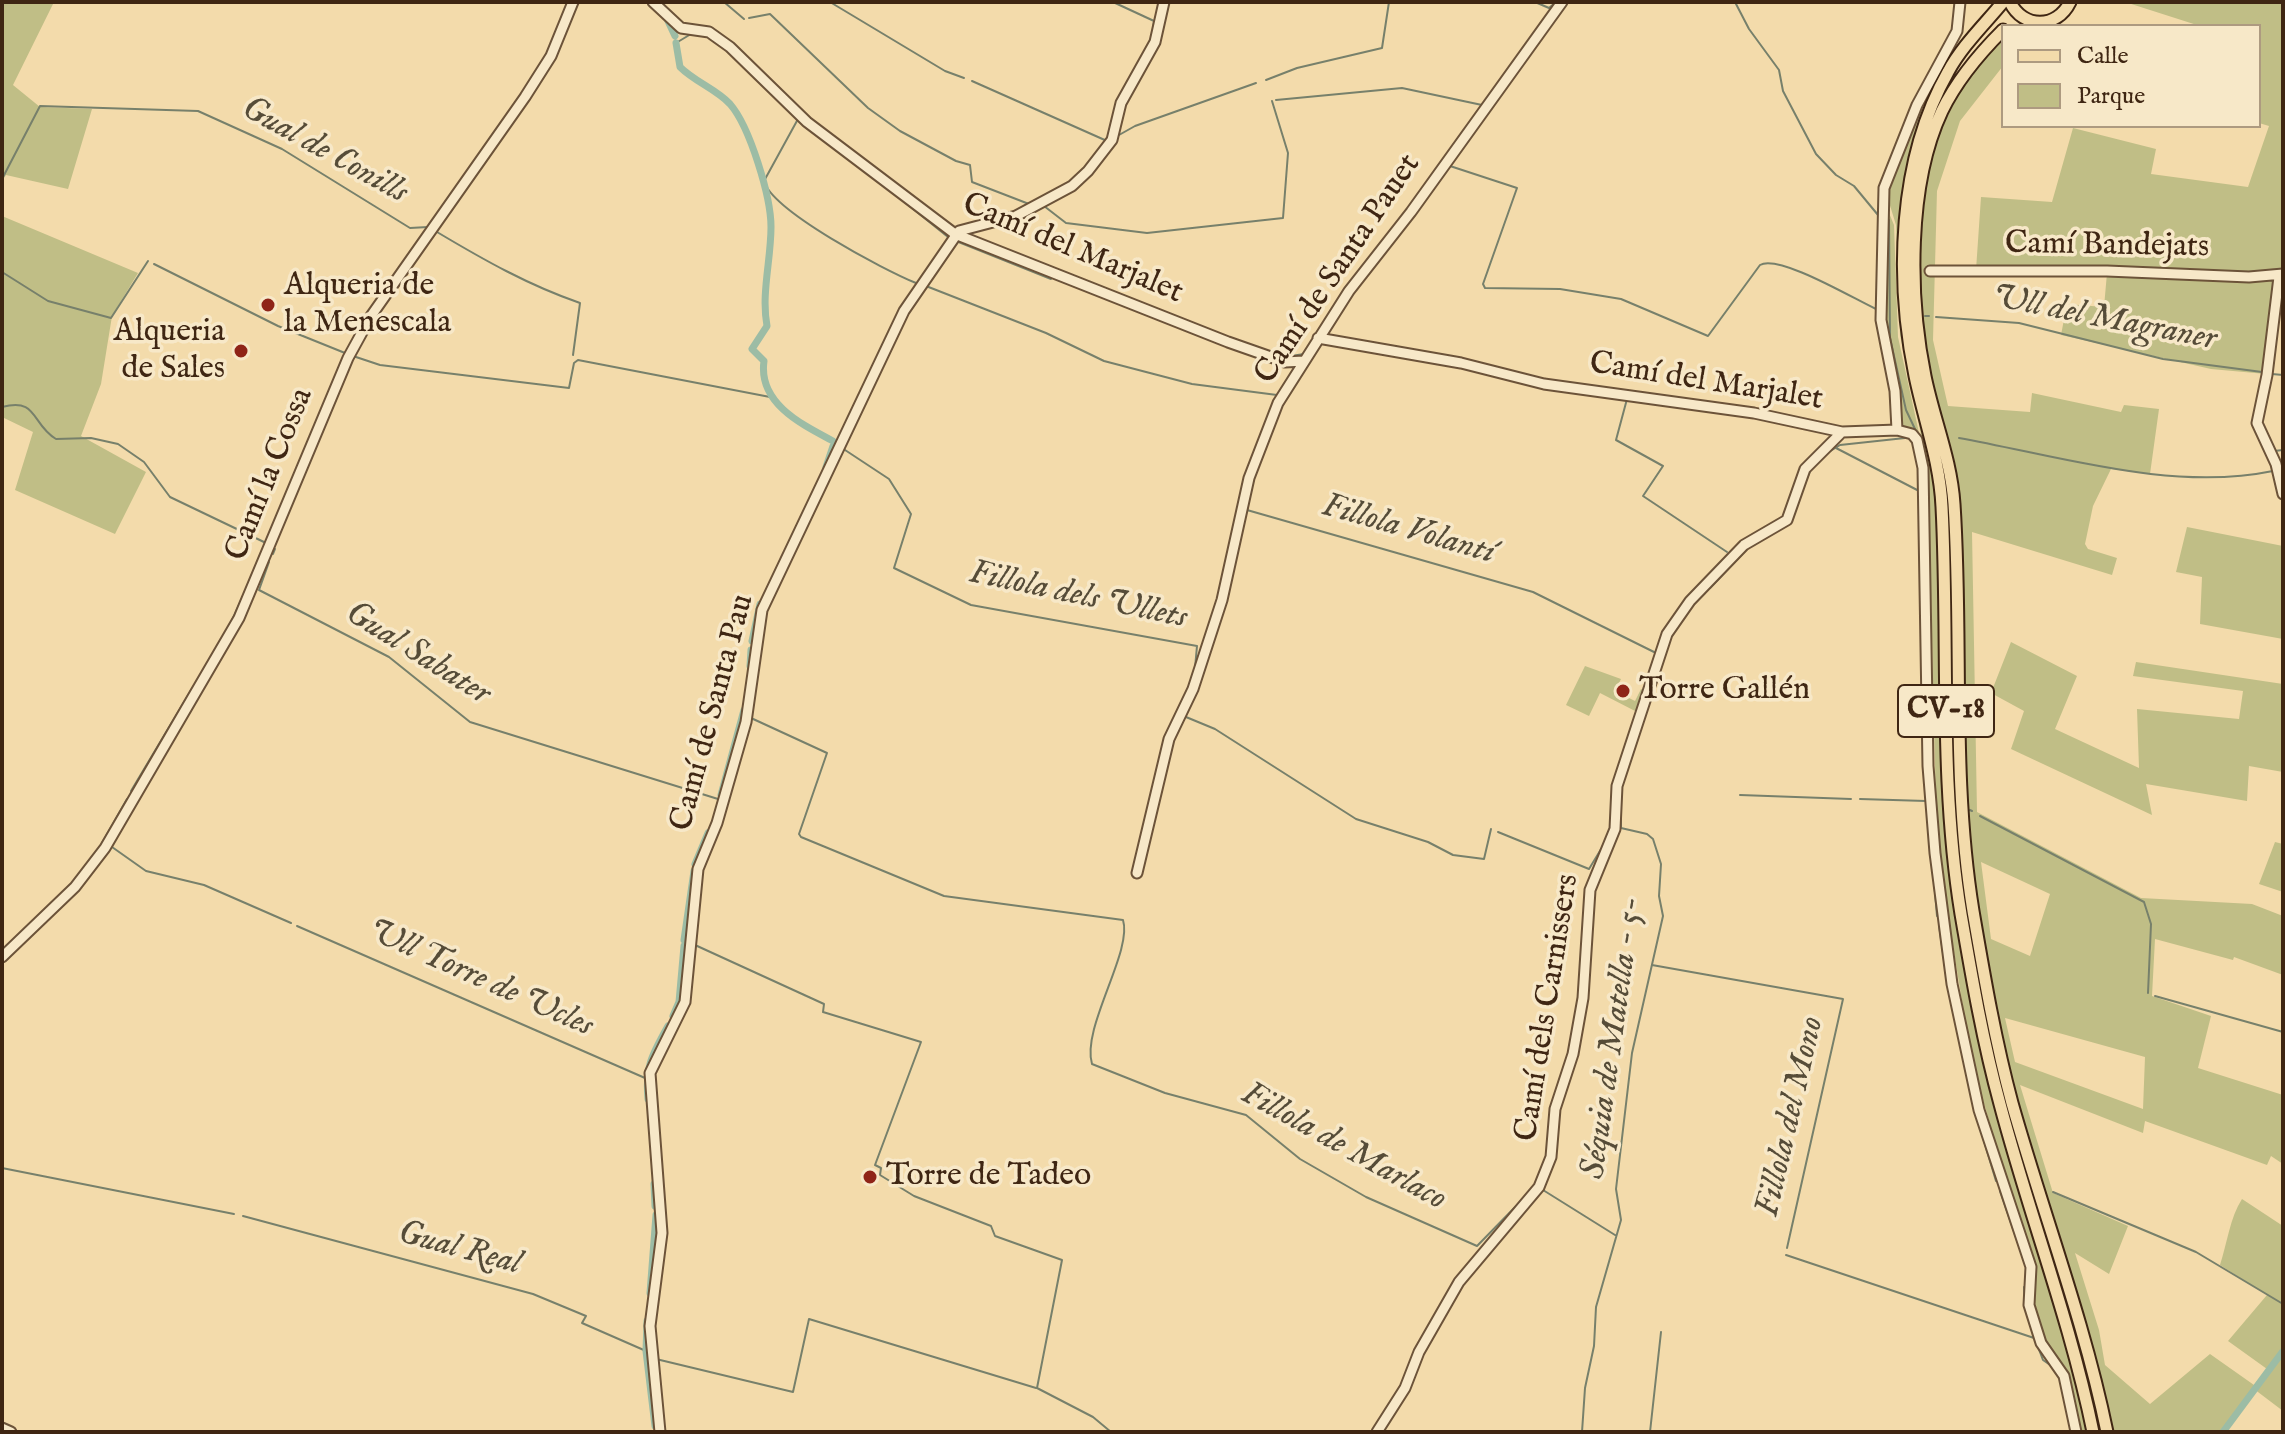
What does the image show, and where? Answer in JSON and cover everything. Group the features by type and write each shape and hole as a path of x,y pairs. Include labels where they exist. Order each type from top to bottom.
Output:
{"main road":[{"name":"CV-18","path":"2003,2 1949,69 1921,134 1909,195 1906,309 1913,365 1934,447 1942,505 1949,789 1961,911 1999,1102 2056,1283 2093,1432"},
{"path":"2010,2 2025,19"},
{"path":"2014,24 2025,19 2050,22 2063,13 2070,2"},
{"name":"CV-18","path":"2001,32 1963,74 1931,138 1919,208 1917,321 1926,380 1945,444 1954,503 1960,788 1973,908 2011,1098 2067,1279 2107,1432"}],"street":[{"name":"Camí la Cossa","path":"2,957 75,887 120,823 239,618 348,358 371,316 525,97 551,56 573,2"},
{"name":"Camí del Marjalet","path":"653,2 681,28 709,32 730,47 807,122 955,234 1228,342 1285,362 1304,361"},
{"path":"955,234 964,228 1012,217 1041,204 1088,171 1112,140 1121,103 1155,42 1164,2"},
{"name":"Camí de Santa Pauet","path":"1137,873 1169,739 1193,689 1222,600 1249,478 1278,403 1318,338 1562,2"},
{"path":"1960,2 1957,31 1917,105 1884,188 1881,320 1897,400 1897,430 1912,434 1917,440 1923,468 1928,766 1936,869 1952,984 1979,1110 2031,1267 2029,1305 2041,1343 2064,1376 2076,1432"},
{"name":"Camí de Santa Pau","path":"660,1432 650,1326 662,1233 650,1077 651,1068 685,1002 698,869 717,823 746,722 762,610 904,311 955,234"},
{"name":"Camí Bandejats","path":"1930,271 2281,275"},
{"path":"2281,275 2257,423 2276,464 2283,494"},
{"name":"Camí del Marjalet","path":"1318,338 1461,363 1544,384 1754,413 1842,432 1897,430"},
{"name":"Camí dels Carnissers","path":"1377,1432 1405,1388 1419,1352 1459,1282 1539,1187 1551,1157 1555,1109 1573,1054 1583,998 1590,890 1615,829 1617,786 1667,634 1690,601 1744,545 1787,520 1805,469 1842,432"},
{"path":"2,1428 11,1432"}],"green space":[{"path":"2,2 54,2 13,85 40,107 92,109 68,189 6,175 2,181"},
{"path":"2125,2 2283,2 2283,271 2266,374 2211,369 2061,335 2067,304 2104,307 2107,273 1976,270 1981,197 2052,202 2073,128 2156,149 2151,174 2248,187 2269,126 2261,124 2261,24 2194,24"},
{"path":"2001,38 2001,69 1960,121 1937,191 1933,340 1948,406 2030,412 2032,393 2121,412 2124,405 2159,409 2150,474 2111,469 2093,506 2085,544 2088,549 2117,558 2112,575 1972,532 1977,812 2141,898 2252,904 2283,916 2283,975 2234,957 2233,960 2155,939 2152,996 2211,1016 2198,1068 2283,1095 2283,1164 2271,1156 2267,1165 2145,1121 2143,1133 2020,1085 2053,1193 2128,1226 2109,1274 2075,1253 2099,1330 2105,1365 2150,1404 2210,1354 2254,1385 2267,1369 2228,1341 2267,1295 2220,1265 2242,1199 2283,1226 2283,1411 2254,1389 2224,1432 2113,1432 2083,1313 2017,1100 1987,964 1971,847 1958,495 1953,457 1925,346 1920,306 1921,222 1927,180 1938,140 1954,102 1975,67","holes":["1981,862 2050,894 2030,956 1991,939","2005,1018 2145,1057 2143,1109 2015,1062"]},
{"path":"1923,107 1905,201 1935,480 1957,912 2089,1432 2081,1432 2067,1369 2044,1340 2034,1305 2036,1269 2009,1190 1972,1062 1943,885 1936,808 1928,468 1900,335 1896,225 1888,199 1891,181"},
{"path":"1887,208 1894,225 1898,337 1919,433 1902,430 1900,398 1885,315"},
{"path":"2,216 138,273 112,316 101,384 81,436 146,472 115,534 15,490 33,432 2,417"},
{"path":"2187,527 2283,546 2283,639 2200,624 2202,577 2176,572"},
{"path":"2011,642 2077,676 2055,729 2139,768 2137,709 2239,719 2243,691 2133,676 2136,662 2283,684 2283,772 2249,766 2247,801 2146,784 2152,815 2011,749 2024,711 1991,693"},
{"path":"1585,666 1621,679 1615,691 1635,701 1641,689 1645,691 1637,712 1600,693 1589,716 1566,705"},
{"path":"2275,842 2283,844 2283,892 2259,884"}],"waterway":[{"path":"724,2 744,19"},
{"name":"Séquia de Matella - 5-","path":"830,2 945,71 964,78"},
{"path":"1113,2 1154,21 1153,29"},
{"name":"Séquia de Matella - 5-","path":"1266,80 1297,68 1382,48 1389,2"},
{"name":"Séquia de Matella - 5-","path":"1535,2 1549,8 1556,2"},
{"name":"Séquia de Matella - 5-","path":"1735,2 1749,29 1779,70 1783,91 1816,154 1836,175 1854,186 1878,215"},
{"path":"749,18 770,14 868,108 900,131 956,161 970,165 972,182 1029,204"},
{"path":"668,21 675,36"},
{"path":"676,43 691,34"},
{"path":"676,43 680,67 724,99 738,115 752,145 763,181 771,227 765,302 767,326 752,349 764,361 764,376 775,400 796,419 833,441"},
{"path":"724,48 734,57"},
{"name":"Séquia de Matella - 5-","path":"972,81 1107,141"},
{"name":"Séquia de Matella - 5-","path":"1119,135 1135,126 1256,83"},
{"path":"1114,111 1126,85"},
{"path":"1276,100 1402,88 1482,105"},
{"path":"1044,206 1066,223 1147,233 1283,218 1288,153 1272,101"},
{"name":"Gual de Conills","path":"2,179 40,106 198,111 282,149 410,228 428,227"},
{"name":"Fillola Volantí","path":"798,119 764,181 772,193 807,223 880,266 916,283"},
{"name":"Ull del Magraner","path":"1450,166 1517,188 1483,284 1485,288 1560,289 1621,299 1708,336 1760,265 1770,263 1799,271 1876,309"},
{"path":"897,196 948,237"},
{"name":"Séquia de Matella - 5-","path":"1886,218 1889,220 1890,338 1906,410 1915,429"},
{"name":"Gual de Conills","path":"437,232 507,271 580,303 573,355"},
{"path":"956,241 1051,279"},
{"path":"2,272 48,301 111,318 148,261"},
{"path":"154,264 278,326 345,353"},
{"name":"Fillola Volantí","path":"926,286 1046,333 1104,361 1192,384 1277,395"},
{"name":"Ull del Magraner","path":"1936,317 2019,323 2163,359 2262,372"},
{"path":"1285,357 1304,354"},
{"path":"353,356 380,365 569,388 574,363 578,360 770,397"},
{"name":"Ull del Magraner","path":"2272,374 2283,375"},
{"path":"1627,399 1616,440 1663,466 1643,496 1727,552"},
{"name":"Ull Torre de Ucles","path":"2,407 14,405 28,409 56,439 91,438 118,444 144,462 170,497 266,543"},
{"name":"Séquia de Matella - 5-","path":"1824,455 1840,445 1905,438"},
{"path":"1959,438 2156,475 2235,476 2273,471"},
{"path":"826,467 833,446"},
{"name":"Fillola dels Ullets","path":"842,448 889,479 911,514 894,568 971,605 1197,646 1195,668"},
{"path":"1836,448 1921,492"},
{"path":"2274,451 2283,450"},
{"name":"Séquia de Matella - 5-","path":"1803,488 1810,471"},
{"name":"Fillola Volantí","path":"1247,510 1533,592 1656,653"},
{"name":"Séquia de Matella - 5-","path":"1757,543 1789,523"},
{"name":"Séquia de Matella - 5-","path":"1710,588 1748,548"},
{"name":"Gual Sabater","path":"273,554 275,549"},
{"name":"Gual Sabater","path":"269,562 259,590 389,657 470,722 718,799"},
{"name":"Séquia de Matella - 5-","path":"1691,607 1705,593"},
{"name":"Ull Torre de Ucles","path":"229,627 243,596"},
{"path":"752,641 760,604"},
{"path":"750,666 751,650"},
{"name":"Ull Torre de Ucles","path":"131,791 193,687"},
{"path":"721,795 744,710"},
{"name":"Fillola dels Ullets","path":"1186,717 1215,729 1356,819 1428,842 1453,855 1484,859 1491,829"},
{"name":"Fillola de Marlaco","path":"751,718 827,753 799,834 801,837 944,896 1123,920 1121,951 1094,1031 1092,1064 1165,1093 1246,1115 1300,1159 1366,1197 1477,1246 1522,1200"},
{"path":"1740,795 1851,799"},
{"name":"Ull Torre de Ucles","path":"102,843 127,799"},
{"path":"1860,799 1926,801"},
{"name":"Séquia de Matella - 5-","path":"1582,1432 1596,1307 1621,1220 1616,1189 1632,1053 1663,916 1659,896 1661,864 1653,839 1647,834 1621,828 1621,802"},
{"path":"1980,816 2144,902 2151,924 2148,993"},
{"name":"Fillola dels Ullets","path":"1498,832 1589,869 1603,846"},
{"path":"695,864 708,833"},
{"name":"Ull Torre de Ucles","path":"112,847 146,871 204,885 291,923"},
{"path":"1933,869 1937,916"},
{"path":"684,940 694,871"},
{"path":"1939,925 1946,974"},
{"name":"Ull Torre de Ucles","path":"297,926 645,1078"},
{"path":"695,945 824,1004 823,1012 921,1042 875,1165 881,1168 880,1175 914,1196 991,1226 995,1236 1062,1260 1037,1388 1093,1417 1111,1432"},
{"path":"673,1016 679,1002 684,946"},
{"name":"Fillola del Mono","path":"1652,965 1843,999 1787,1248"},
{"path":"1948,988 1951,1001"},
{"path":"2155,996 2283,1032"},
{"path":"1956,1023 1973,1103"},
{"path":"648,1099 651,1061 668,1026"},
{"path":"1978,1121 1996,1181"},
{"name":"Gual Real","path":"2,1168 234,1214"},
{"path":"654,1184 655,1206"},
{"name":"Fillola de Marlaco","path":"1543,1190 1615,1235"},
{"path":"2000,1191 2024,1261"},
{"path":"2053,1192 2196,1252 2283,1304"},
{"path":"650,1293 656,1215"},
{"name":"Gual Real","path":"243,1216 533,1294 586,1316 582,1323 646,1351"},
{"name":"Fillola del Mono","path":"1786,1255 2034,1338"},
{"path":"2024,1287 2025,1303"},
{"path":"656,1359 793,1392 809,1319 1036,1388"},
{"path":"647,1321 646,1351 655,1426"},
{"path":"1650,1432 1661,1332"},
{"path":"2038,1347 2043,1360 2053,1367"},
{"path":"2223,1432 2283,1351"}],"place":[{"name":"Alqueria de la Menescala","path":"268,305"},
{"name":"Alqueria de Sales","path":"241,351"},
{"name":"Torre Gallén","path":"1623,691"},
{"name":"Torre de Tadeo","path":"870,1177"}]}
